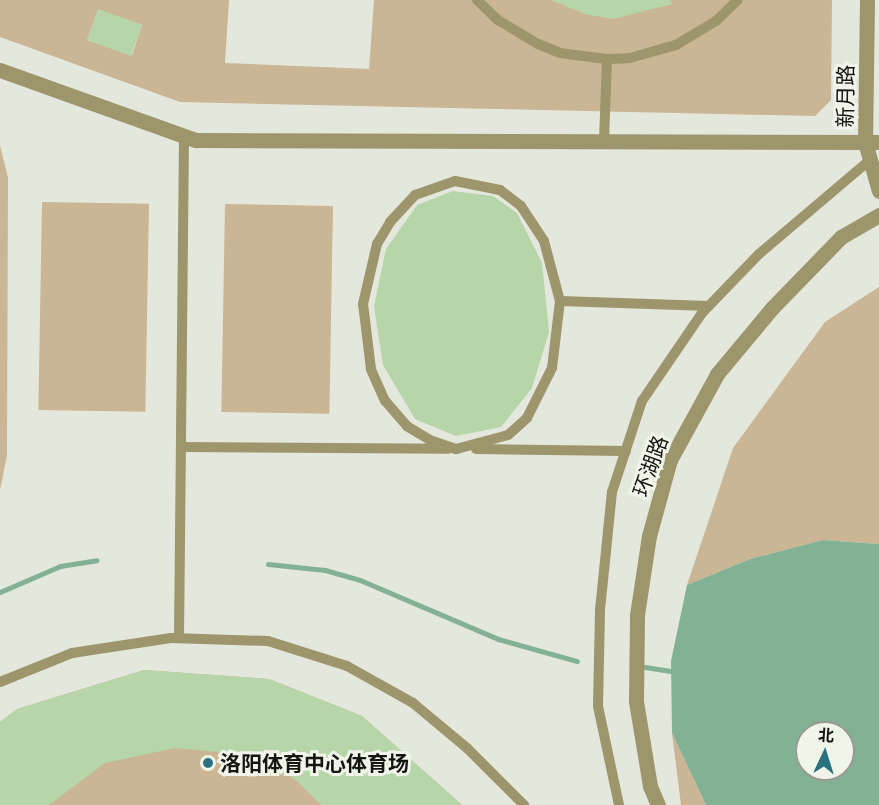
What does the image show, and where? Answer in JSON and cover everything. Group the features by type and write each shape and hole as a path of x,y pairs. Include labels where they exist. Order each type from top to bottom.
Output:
{"street":[{"name":"新月路","path":"867,0 872,142 870,160 879,191"},
{"path":"0,70 196,140 872,142"},
{"name":"环湖路","path":"658,805 650,786 636,701 637,615 649,536 670,460 717,374 772,308 842,237 879,215"}],"lane":[{"path":"477,0 498,20 538,45 560,53 607,59 642,56 676,45 716,21 738,0"},
{"path":"604,141 607,59"},
{"path":"179,638 184,136"},
{"path":"619,805 598,706 599,620 612,492 642,401 709,306 759,254 870,160"},
{"path":"455,181 500,190 521,206 536,224 550,258 560,301 552,369 527,418 508,435 456,449 407,426 385,401 370,369 363,304 377,244 390,222 415,195 434,186 455,181"},
{"path":"560,301 709,306"},
{"path":"181,447 626,451"},
{"path":"0,682 72,653 179,638 268,641 347,666 413,703 467,748 524,805"}],"shaded area":[{"path":"0,0 229,0 225,63 369,69 374,0 832,0 831,100 815,116 180,102 0,37","holes":["98,10 142,25 132,55 88,40"]},
{"path":"0,145 8,178 7,455 0,490"},
{"path":"42,202 149,204 145,412 38,410"},
{"path":"225,204 333,206 329,414 221,412"},
{"path":"879,287 879,544 823,540 750,559 687,585 733,448 825,322"},
{"path":"823,540 879,544 879,805 706,805 672,733 671,661 687,585 750,559"},
{"name":"洛阳体育中心体育场","path":"144,670 269,679 362,716 462,805 0,805 0,722 17,709"},
{"path":"672,733 706,805 681,805"}],"building":[{"path":"551,0 671,0 672,4 613,19 584,14"},
{"path":"98,9 142,25 131,56 87,40"},
{"path":"453,191 493,196 517,213 542,263 549,332 532,388 501,427 456,436 415,419 383,365 374,306 386,249 417,205"},
{"name":"洛阳体育中心体育场","path":"144,670 269,679 362,716 462,805 321,805 295,779 240,754 175,748 105,763 49,805 0,805 0,722 17,709"}],"waterway":[{"path":"0,592 60,566 97,560"},
{"path":"268,564 325,570 360,580 498,639 577,661"},
{"path":"645,667 671,671"}],"place":[{"name":"洛阳体育中心体育场","path":"208,763"}]}
